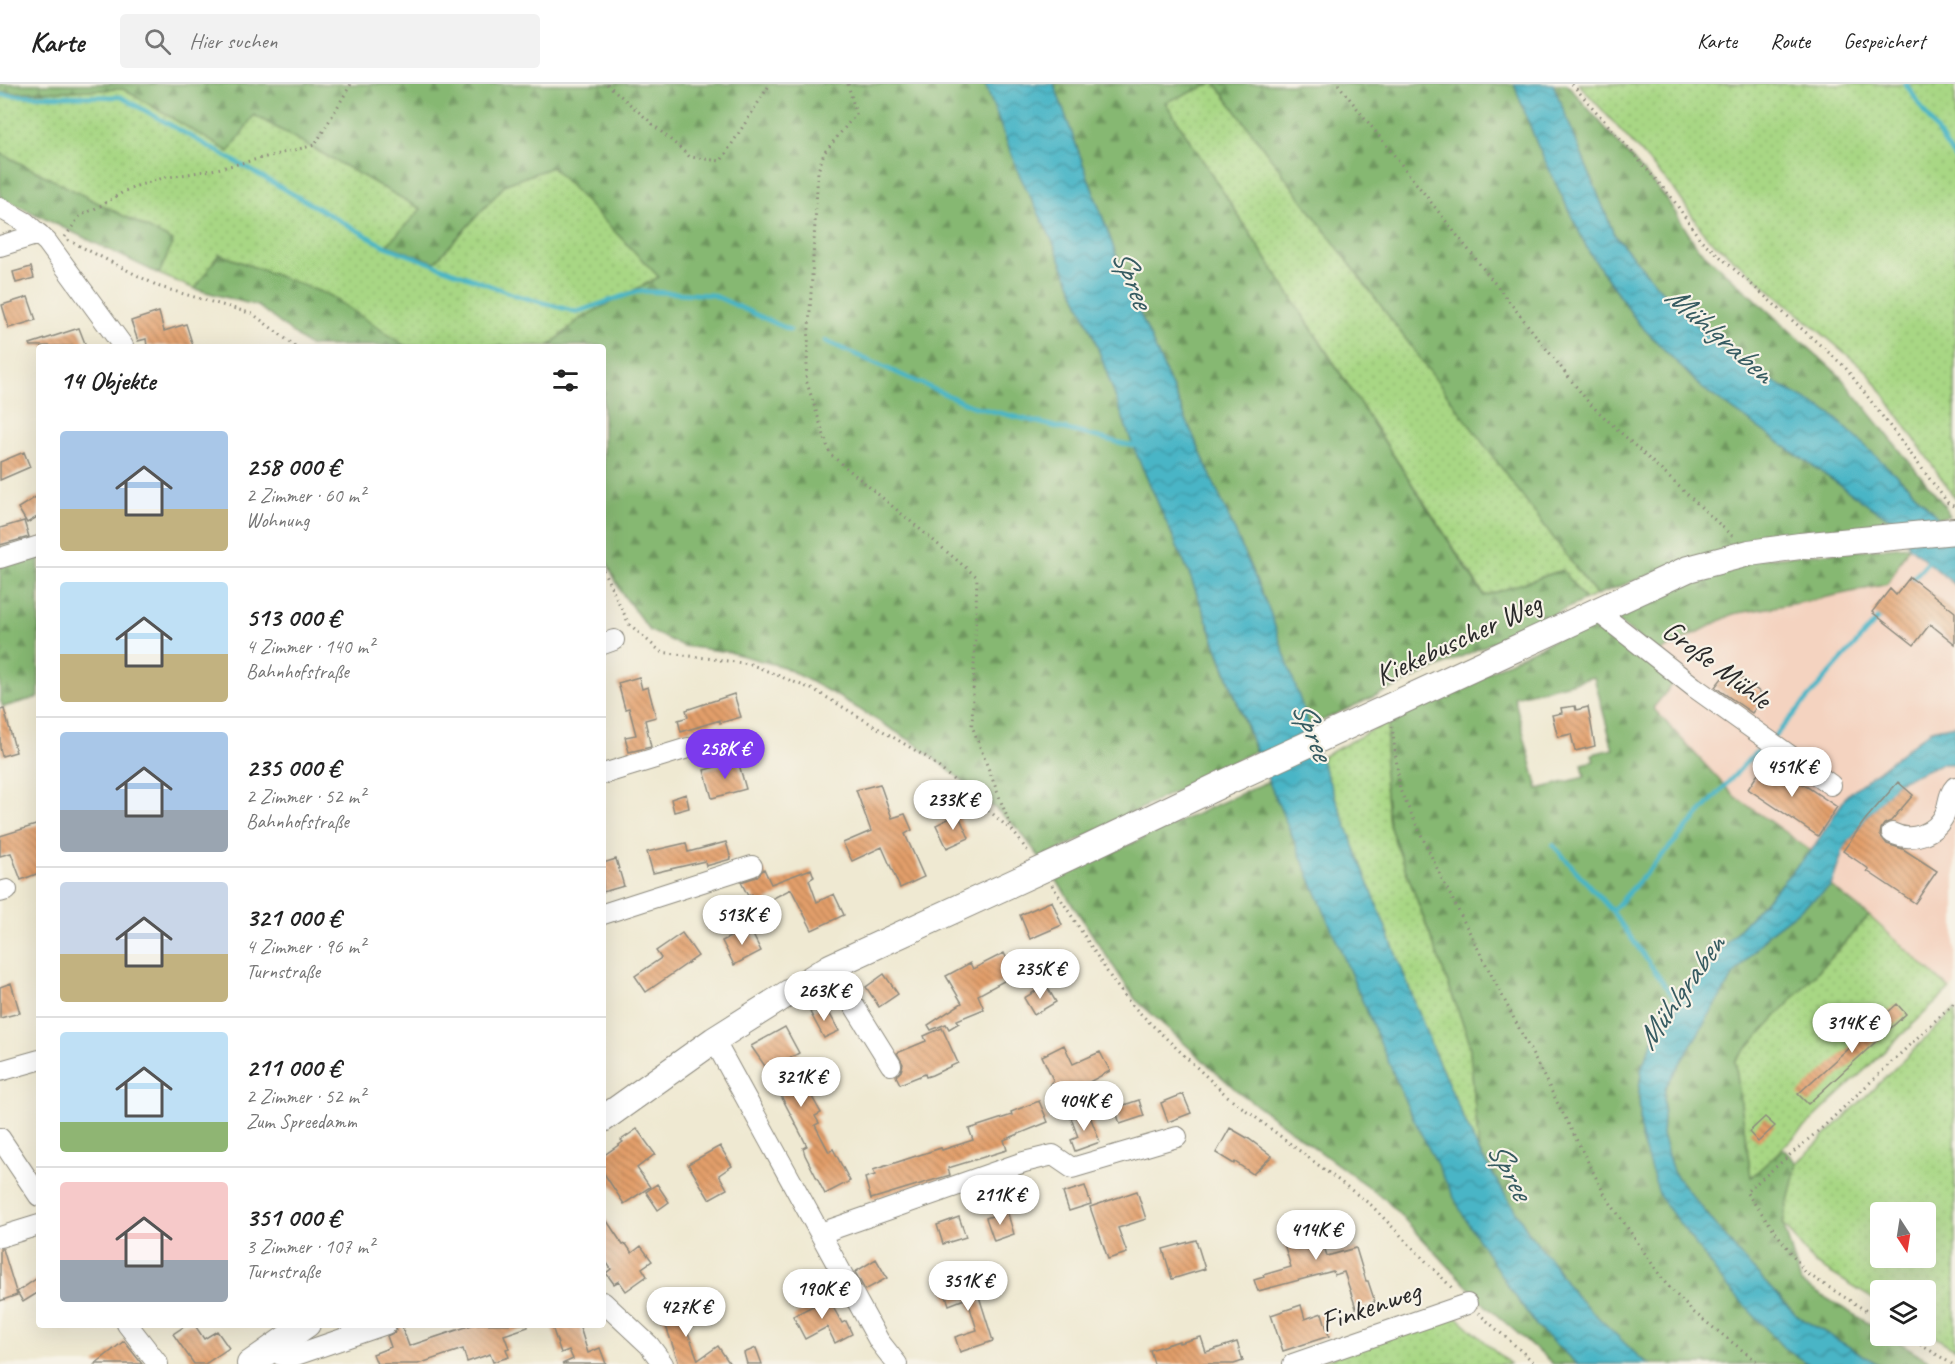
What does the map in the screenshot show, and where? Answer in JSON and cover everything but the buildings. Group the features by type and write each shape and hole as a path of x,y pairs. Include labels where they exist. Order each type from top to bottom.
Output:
{"main road":[{"name":"Kiekebuscher Weg","path":"606,1117 714,1040 830,967 1362,718 1688,569 1749,553 1955,531"},
{"path":"250,1364 301,1328"}],"street":[{"path":"0,208 25,222 48,242 122,344"},
{"path":"0,246 39,234"},
{"path":"0,558 36,547"},
{"name":"Große Mühle","path":"1597,611 1694,687 1831,785"},
{"path":"606,773 688,748"},
{"path":"1892,833 1903,838 1927,834 1944,816 1951,791 1955,787"},
{"path":"606,913 752,866"},
{"path":"830,967 891,1065"},
{"path":"714,1040 879,1341 897,1364"},
{"path":"0,1071 36,1061"},
{"path":"821,1233 1024,1162 1053,1155 1072,1168 1177,1137"},
{"path":"0,1138 36,1192"},
{"path":"0,1238 36,1226"},
{"name":"Finkenweg","path":"1293,1364 1467,1304"},
{"path":"606,1305 649,1345 663,1364"},
{"path":"130,1328 158,1364"},
{"path":"272,1348 281,1354 290,1356 374,1328"}],"path":[{"path":"292,344 253,314 160,287 64,238 80,216 129,188 163,178 217,169 315,144 351,84"},
{"path":"607,84 690,157 722,161 770,84"},
{"path":"848,84 856,114 824,153 818,171 806,380 830,454 977,577 972,726 1012,830"},
{"path":"1338,84 1589,403 1749,553"},
{"path":"1572,84 1672,198 1700,239 1845,367 1948,503 1955,507"},
{"path":"606,576 629,624 661,652 750,664 816,692 928,758 1012,830 1041,869 1113,981 1150,1023 1226,1095 1371,1205 1467,1304 1536,1364"},
{"path":"1389,706 1400,790 1443,881 1605,1195 1666,1284 1692,1311 1760,1364"},
{"path":"1870,1313 1806,1273 1746,1192 1823,1127 1955,1002"},
{"path":"1923,1346 1952,1364"}],"shaded area":[{"path":"1909,546 1955,585 1955,725 1931,730 1847,795 1811,851 1733,795 1653,708 1658,653 1733,614 1888,584"},
{"path":"1940,764 1955,764 1955,984 1950,989 1869,916 1831,886 1843,851 1865,820 1898,782"}],"green space":[{"path":"0,84 985,84 1019,174 1051,238 1095,340 1133,446 1191,578 1255,751 1041,859 1019,830 973,789 913,742 784,667 729,652 683,646 650,631 621,592 606,560 606,344 551,344 581,318 659,277 552,167 506,184 435,262 387,245 421,209 254,115 229,152 123,89 0,93"},
{"path":"1054,84 1212,84 1165,102 1484,596 1563,570 1585,600 1308,727 1270,612 1125,279"},
{"path":"1216,84 1596,595 1585,600 1562,570 1485,596 1165,102"},
{"path":"1216,84 1514,84 1537,144 1589,252 1639,324 1702,388 1871,507 1901,525 1666,569 1596,595"},
{"path":"1553,84 1567,84 1666,198 1697,247 1840,376 1944,505 1950,516 1938,518 1908,486 1830,413 1731,358 1666,296 1614,234"},
{"path":"1579,84 1955,84 1955,498 1869,373 1706,236 1676,192"},
{"path":"123,89 229,151 253,114 422,209 435,262 506,184 552,167 659,277 581,318 551,344 402,344 329,295 219,254 195,289 159,274 173,241 0,153 0,93"},
{"path":"0,153 173,241 159,274 0,197"},
{"path":"219,254 329,295 402,344 306,344 258,306 195,289"},
{"path":"1909,546 1888,584 1733,614 1658,653 1607,613 1733,561"},
{"path":"36,553 36,698 3,707 0,699 0,654 3,651 0,646 0,564"},
{"path":"1594,620 1677,679 1653,708 1733,795 1811,851 1719,951 1658,1030 1642,1066 1639,1091 1641,1139 1782,1346 1809,1364 1650,1364 1640,1358 1573,1293 1531,1236 1479,1152 1469,1040 1389,825 1384,773 1389,721","holes":["1594,677 1613,749 1592,754 1594,761 1582,764 1585,777 1538,789 1514,697"]},
{"path":"1389,721 1384,773 1389,825 1469,1040 1479,1152 1434,1052 1320,758"},
{"path":"1269,781 1409,1110 1506,1283 1538,1328 1577,1364 1553,1364 1485,1305 1386,1200 1236,1090 1135,999 1055,878"},
{"path":"1831,886 1869,916 1735,1061 1751,1177 1783,1149 1797,1163 1783,1223 1801,1283 1870,1324 1870,1346 1905,1346 1935,1364 1878,1364 1797,1316 1744,1260 1673,1172 1662,1135 1665,1087 1733,976 1770,932"},
{"path":"1869,916 1950,989 1751,1178 1735,1061"},
{"path":"1955,1010 1955,1349 1936,1338 1936,1280 1870,1280 1870,1297 1813,1262 1783,1223 1797,1163"},
{"path":"1455,1315 1510,1364 1313,1364"}],"water":[{"path":"985,84 1054,84 1125,279 1270,612 1320,758 1434,1052 1479,1152 1531,1236 1573,1293 1640,1358 1650,1364 1577,1364 1538,1328 1464,1217 1409,1110 1257,754 1191,578 1133,446 1095,340 1051,238 1019,174"},
{"path":"1514,84 1553,84 1614,234 1666,296 1731,358 1830,413 1908,486 1955,536 1955,585 1909,546 1901,525 1871,507 1702,388 1639,324 1589,252 1537,144"},
{"path":"1955,725 1955,764 1940,764 1898,782 1865,820 1843,851 1831,886 1770,932 1733,976 1665,1088 1662,1135 1673,1172 1744,1260 1797,1316 1878,1364 1809,1364 1782,1346 1724,1283 1660,1197 1641,1139 1639,1091 1642,1066 1658,1030 1719,951 1811,851 1847,795 1931,730"}],"waterway":[{"path":"1906,84 1955,159"},
{"path":"0,95 121,97 385,246 518,296 577,312 638,291 713,295 790,330"},
{"path":"825,341 972,406 1133,446"},
{"path":"1910,582 1930,559"},
{"path":"1773,738 1883,613"},
{"path":"1612,911 1751,757 1765,745"},
{"name":"Mühlgraben","path":"1553,845 1612,911 1681,1008"}],"water label":[{"name":"Spree","path":"1133,278"},
{"name":"Spree","path":"1313,730"},
{"name":"Spree","path":"1510,1170"}]}
